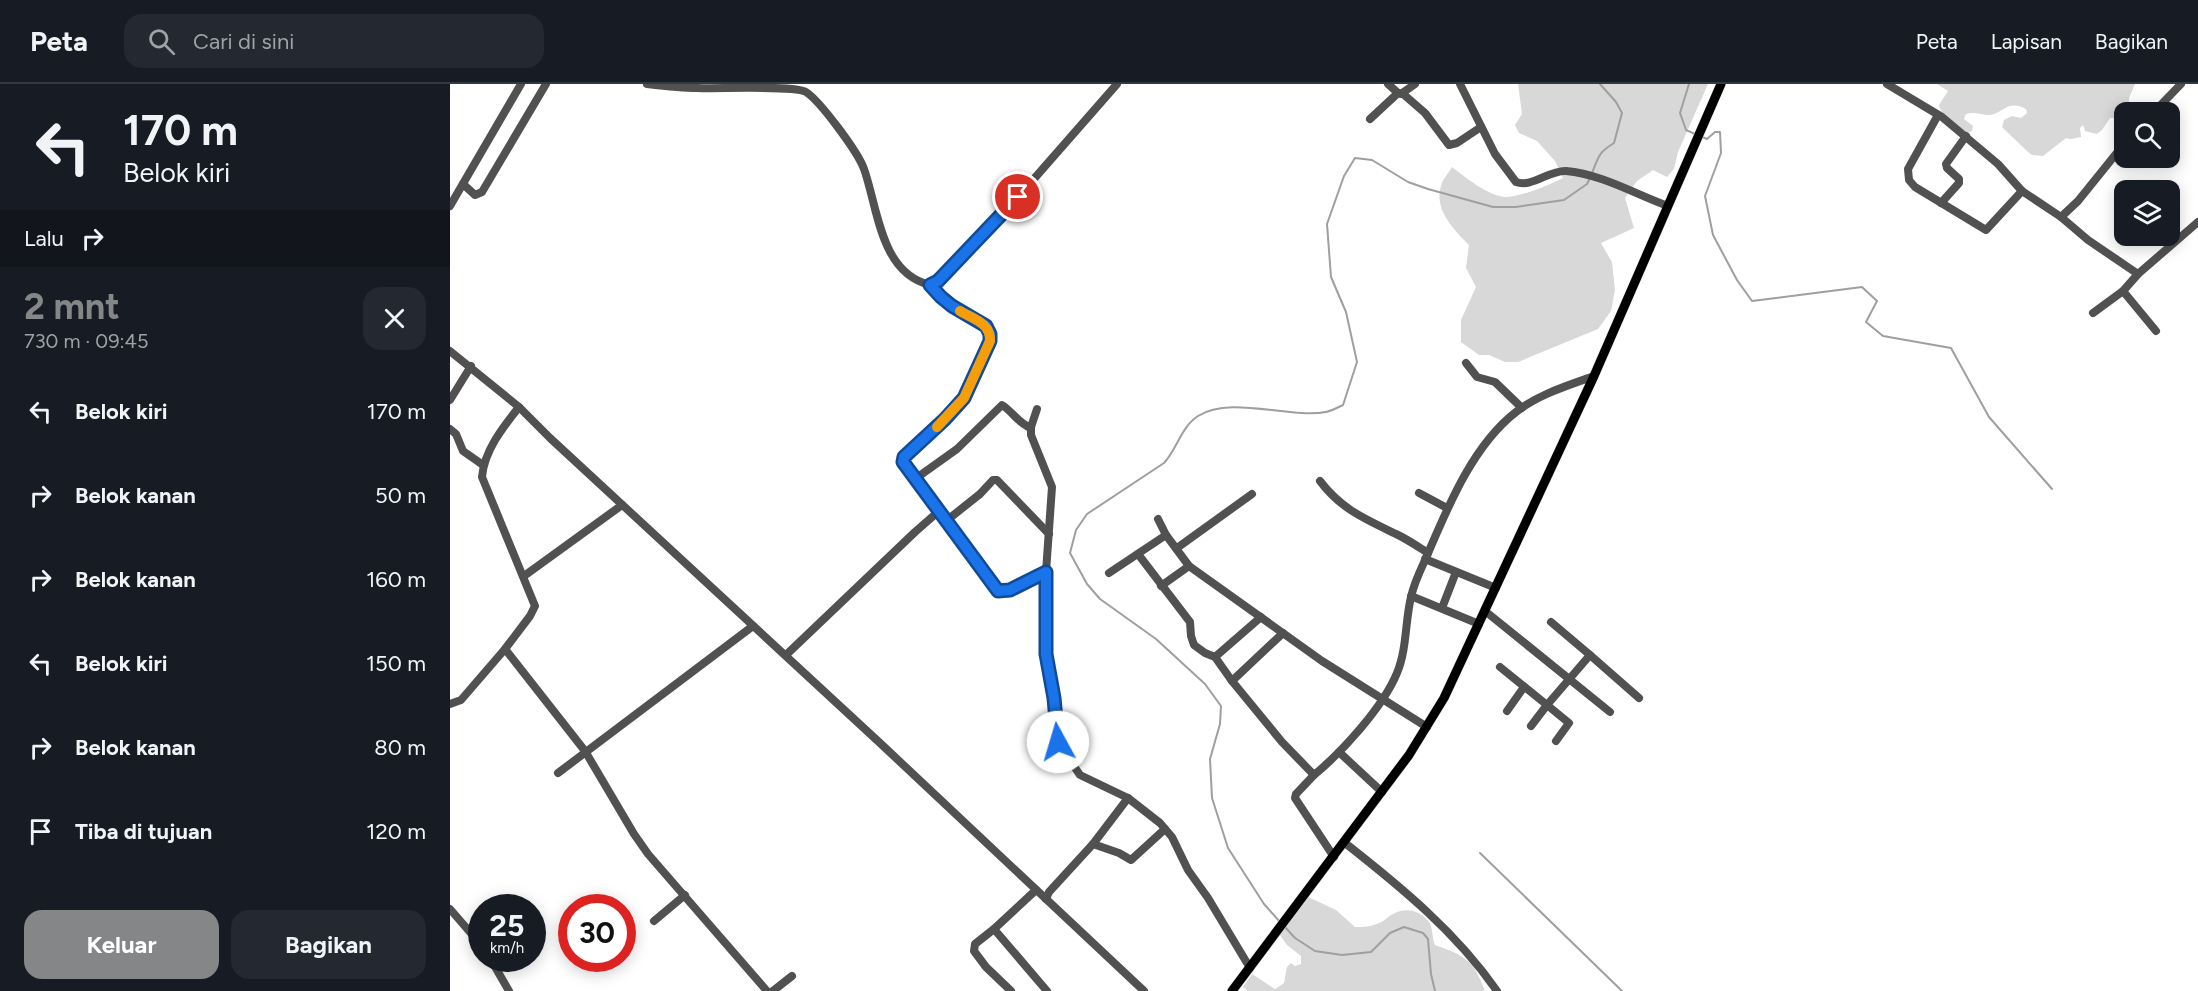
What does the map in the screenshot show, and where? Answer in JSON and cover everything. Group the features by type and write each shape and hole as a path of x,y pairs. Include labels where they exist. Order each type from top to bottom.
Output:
{"main road":[{"path":"1232,991 1382,792 1444,698 1594,376 1721,84"}],"street":[{"path":"450,206 521,84"},
{"path":"463,184 475,195 482,192 546,84"},
{"path":"647,84 696,88 787,89 806,92 818,104 859,158 874,209 889,249 897,262 909,275 930,285 952,306 986,326 990,334 990,341 964,398 903,459 903,464 998,591 1010,590 1046,572"},
{"path":"930,285 938,281 1018,197 1117,84"},
{"path":"1388,84 1425,113 1449,145 1481,127"},
{"path":"1370,119 1400,93 1415,84"},
{"path":"1460,84 1495,154 1516,182 1524,183 1556,171 1585,174 1668,207"},
{"path":"1887,84 1938,115 1966,136 1998,164 2022,191 2138,274"},
{"path":"2164,102 2181,84"},
{"path":"1938,115 1910,163 1907,174 1915,186 1986,230 2022,191"},
{"path":"1941,203 1959,183 1959,179 1947,168 1946,164 1966,136"},
{"path":"2061,217 2078,201 2114,156"},
{"path":"2093,313 2123,291 2138,274 2197,225"},
{"path":"2123,291 2156,331"},
{"path":"450,351 519,406 550,438 1144,991"},
{"path":"1466,363 1478,377 1495,382 1522,408"},
{"path":"450,400 471,366"},
{"path":"1334,857 1295,798 1296,794 1339,752 1382,699 1397,674 1403,656 1411,596 1447,508 1472,460 1514,413 1550,392 1594,376"},
{"path":"915,479 957,449 1000,406 1003,405 1016,419 1031,428"},
{"path":"451,707 461,700 505,649 534,608 524,576 482,477 483,465 500,433 519,406"},
{"path":"1037,409 1031,435 1050,477 1052,487 1046,572 1046,654 1054,698 1058,742 1080,774 1128,798 1172,837 1188,870 1208,898 1250,968"},
{"path":"450,429 456,434 463,451 483,465"},
{"path":"946,521 980,494 993,480 997,480 1049,534"},
{"path":"1320,481 1334,499 1355,514 1408,540 1427,556 1456,572 1496,588"},
{"path":"1177,548 1252,494"},
{"path":"1419,494 1447,508"},
{"path":"524,576 622,505"},
{"path":"786,656 939,511"},
{"path":"1158,519 1166,535 1189,566 1283,633 1427,727"},
{"path":"1109,573 1166,535"},
{"path":"1138,554 1190,622 1194,645 1204,653 1215,657 1282,742 1314,775"},
{"path":"1161,586 1189,566"},
{"path":"1442,608 1456,572"},
{"path":"1411,596 1479,624"},
{"path":"1485,611 1610,712"},
{"path":"1215,657 1261,618"},
{"path":"1551,621 1639,698"},
{"path":"558,773 753,626"},
{"path":"1232,681 1283,633"},
{"path":"505,649 585,751 648,854 767,991"},
{"path":"1531,726 1590,655"},
{"path":"1500,668 1569,723 1556,741"},
{"path":"1508,711 1524,687"},
{"path":"1339,752 1382,792"},
{"path":"1046,899 1049,892 1093,844 1128,798"},
{"path":"1093,844 1131,860 1165,829"},
{"path":"1345,843 1421,905 1477,963 1497,991"},
{"path":"1011,991 986,967 974,951 975,944 1036,890"},
{"path":"654,921 685,895"},
{"path":"450,909 468,930"},
{"path":"994,929 1047,991"},
{"path":"498,972 509,991"},
{"path":"773,991 792,976"}],"shaded area":[{"path":"1518,84 1708,84 1678,152 1674,169 1667,177 1653,170 1637,181 1625,198 1634,228 1601,243 1612,262 1615,290 1611,311 1598,329 1518,362 1505,362 1489,355 1479,355 1461,342 1461,320 1476,287 1466,268 1469,245 1446,217 1440,201 1440,192 1443,181 1452,167 1484,190 1505,197 1527,193 1563,178 1555,161 1537,141 1519,133 1515,125 1522,114"},
{"path":"1937,84 2135,84 2129,102 2114,102 2114,118 2110,118 2097,134 2085,131 2083,125 2080,128 2081,137 2066,138 2043,156 2032,155 2002,127 2004,120 2012,116 2021,118 2027,113 2026,109 2015,105 1990,115 1966,114 1964,119 1973,126 1972,131 1968,133 1951,121 1941,110 1939,105 1948,91"},
{"path":"1304,895 1336,910 1355,927 1376,924 1400,911 1409,910 1418,913 1429,922 1435,945 1467,960 1472,965 1485,991 1248,991 1243,987 1252,974 1275,989 1284,983 1287,967 1291,963 1295,966 1301,964 1301,956 1287,945 1277,931"}],"waterway":[{"path":"1592,173 1600,155 1614,143 1622,113 1616,102 1600,84"},
{"path":"1689,84 1680,113 1686,130 1695,134"},
{"path":"1700,136 1707,139 1715,132 1720,132 1721,153 1705,196 1713,235 1737,280 1752,301 1862,287 1877,301 1866,322 1883,336 1951,348 1989,417 2052,489"},
{"path":"1280,922 1264,904 1228,848 1212,798 1210,759 1220,724 1221,706 1205,684 1156,639 1100,599 1087,584 1070,553 1076,530 1087,514 1164,463 1187,426 1198,416 1211,410 1226,408 1243,407 1311,413 1328,412 1343,405 1357,362 1346,312 1331,277 1327,224 1344,176 1355,158 1372,160 1408,182 1493,207 1516,207 1564,200 1587,184 1590,178"},
{"path":"1480,853 1622,991"},
{"path":"1284,926 1295,938 1315,951 1342,955 1371,952 1390,933 1404,927 1423,933 1428,939 1435,991"}],"slow traffic":[{"path":"937,427 964,398 990,341 989,330 986,326 960,311"}],"route":[{"path":"1018,197 935,284 930,285 952,306 986,326 989,330 990,341 964,398 904,457 903,464 998,591 1010,590 1046,572 1046,654 1054,698 1058,742"}]}
